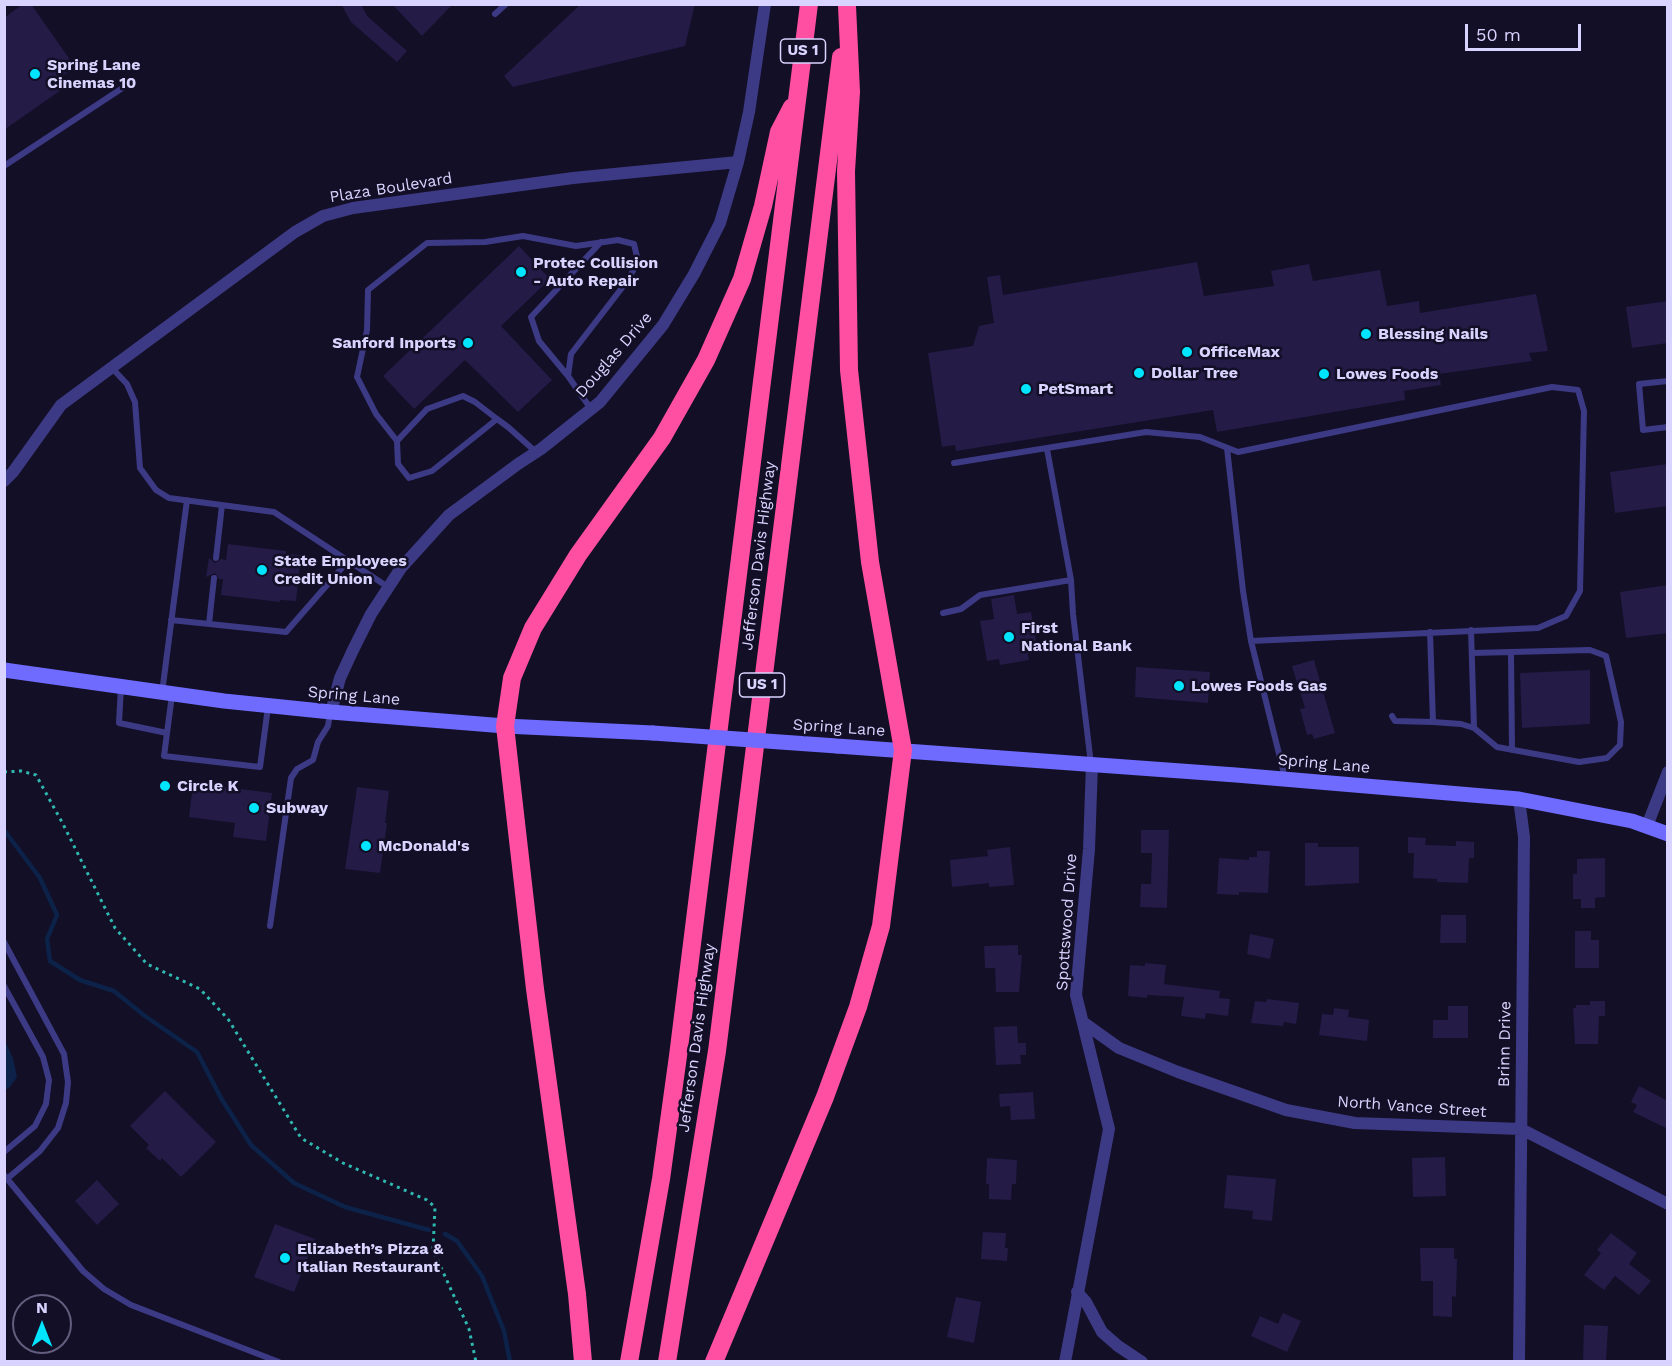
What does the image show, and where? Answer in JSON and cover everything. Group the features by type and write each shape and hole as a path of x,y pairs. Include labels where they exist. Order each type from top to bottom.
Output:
{"highway":[{"name":"Jefferson Davis Highway","path":"629,1362 678,1056 808,4"},
{"name":"Jefferson Davis Highway","path":"667,1362 717,1051 847,5"},
{"path":"714,1362 825,1097 858,1007 881,926 903,750 870,562 849,370 846,171 851,92 847,5"},
{"path":"583,1362 578,1294 535,989 505,726 512,678 533,628 578,555 662,438 706,360 742,279 763,206 779,132 797,98"}],"street":[{"name":"Douglas Drive","path":"331,712 340,678 353,650 371,614 400,568 449,515 600,402 663,325 694,274 720,223 738,162 749,112 765,4"},
{"name":"Plaza Boulevard","path":"4,481 13,472 61,405 296,232 323,216 353,208 573,178 738,162"},
{"name":"Spring Lane","path":"4,670 268,706 331,712 505,726 653,733 903,750 1519,799 1632,820 1668,834"},
{"name":"Spottswood Drive","path":"1065,1362 1109,1129 1076,995 1089,849 1092,765"},
{"path":"1647,826 1668,772"},
{"name":"Brinn Drive","path":"1519,799 1524,837 1519,1362"},
{"name":"North Vance Street","path":"1084,1023 1119,1048 1178,1072 1286,1110 1355,1123 1521,1129 1668,1204"},
{"path":"1077,1292 1086,1302 1102,1332 1118,1346 1143,1362"}],"lane":[{"path":"495,14 506,4"},
{"path":"4,166 124,87"},
{"path":"497,419 432,471 409,478 398,464 397,441 376,414 357,377 367,330 368,290 427,243 485,242 523,236 576,246 618,240 634,244 638,261 628,280 571,354 568,376"},
{"path":"591,409 539,340 531,317 601,242"},
{"path":"111,367 127,384 135,402 140,468 156,490 169,498 274,512 388,587"},
{"path":"1668,381 1639,384 1643,430 1668,427"},
{"path":"954,463 1146,432 1200,437 1238,452 1552,387 1578,390 1584,411 1580,591 1566,616 1538,628 1251,641"},
{"path":"397,441 427,409 463,396 497,419 536,452"},
{"path":"1227,448 1251,641 1285,779"},
{"path":"1047,449 1071,580 1073,614 1092,765"},
{"path":"187,500 171,620 167,693 168,733 164,756 260,766 268,706"},
{"path":"216,558 222,505"},
{"path":"171,620 286,632 348,561"},
{"path":"209,624 214,578"},
{"path":"943,613 961,609 980,595 1071,580"},
{"path":"1471,630 1474,728"},
{"path":"1430,632 1433,722"},
{"path":"1392,716 1395,721 1461,724 1474,728 1497,747 1579,762 1607,758 1620,745 1621,722 1606,656 1590,650 1472,654"},
{"path":"1510,652 1512,750"},
{"path":"122,687 119,723 168,733"},
{"path":"270,926 291,778 297,769 313,760 318,742 328,726 331,712"},
{"path":"4,942 64,1054 68,1082 66,1103 58,1128 39,1151 6,1177 83,1271 104,1289 131,1305 279,1362"},
{"path":"4,986 43,1057 49,1080 46,1104 35,1125 4,1152"}],"path":[{"path":"4,772 21,771 36,775 115,928 147,964 201,989 228,1019 300,1138 343,1162 427,1200 435,1207 433,1250 469,1329 476,1362"}],"water":[{"path":"5,1041 13,1058 17,1077 5,1090"}],"building":[{"name":"Spring Lane Cinemas 10","path":"23,4 31,4 75,67 55,81 61,90 4,130 4,18"},
{"path":"341,4 361,4 367,16 407,51 397,62 351,22"},
{"path":"392,4 453,4 422,36"},
{"path":"581,4 695,4 685,46 513,87 504,76"},
{"name":"Sanford Inports","path":"519,246 550,279 501,326 552,380 518,412 465,360 414,409 383,376"},
{"path":"1197,262 1204,296 1274,286 1271,271 1309,264 1313,281 1380,270 1387,306 1419,301 1420,313 1536,294 1548,351 1529,353 1532,361 1439,374 1441,385 1404,391 1405,400 1217,432 1213,410 956,451 955,445 942,447 928,353 973,346 979,326 994,323 987,277 1000,275 1003,295"},
{"path":"1668,301 1668,343 1632,348 1626,307"},
{"path":"1668,464 1668,506 1615,513 1610,472"},
{"name":"State Employees Credit Union","path":"228,544 301,555 296,601 280,600 280,602 221,595 223,579 219,579 215,573 206,577 209,558 215,563 221,559 226,560"},
{"path":"1668,585 1668,633 1626,638 1620,592"},
{"name":"First National Bank","path":"1014,595 1017,614 1031,612 1038,652 1028,654 1029,660 1000,665 999,659 987,661 980,621 994,619 991,599"},
{"path":"1314,660 1335,733 1314,739 1312,734 1307,735 1300,709 1305,708 1292,666"},
{"path":"1136,667 1210,672 1208,703 1135,697"},
{"path":"1590,670 1590,724 1522,728 1520,673"},
{"path":"193,783 272,793 266,841 233,837 235,823 189,817"},
{"name":"McDonald's","path":"357,787 389,791 380,873 345,869"},
{"path":"1141,830 1169,830 1167,908 1140,907 1141,884 1151,884 1152,853 1141,853"},
{"path":"1408,837 1426,838 1425,845 1456,846 1456,841 1474,842 1474,858 1469,858 1468,883 1437,882 1437,879 1413,878 1414,853 1408,853"},
{"path":"1305,843 1318,843 1318,847 1359,847 1359,883 1305,886"},
{"path":"1010,847 1014,885 989,887 989,883 952,887 950,860 988,856 987,850"},
{"path":"1257,851 1270,851 1268,893 1217,894 1219,858 1249,860 1249,857 1257,857"},
{"path":"1605,858 1605,897 1595,898 1595,908 1581,908 1581,899 1573,899 1573,874 1577,874 1577,859"},
{"path":"1441,915 1466,915 1466,943 1440,943"},
{"path":"1575,931 1591,931 1591,940 1599,940 1599,968 1575,968"},
{"path":"1250,934 1274,939 1270,959 1247,954"},
{"path":"1018,945 1018,955 1022,955 1019,992 996,992 995,968 985,968 984,946"},
{"path":"1145,963 1166,965 1164,984 1220,991 1219,998 1230,999 1228,1016 1206,1013 1205,1019 1181,1016 1184,997 1128,996 1130,965 1145,966"},
{"path":"1267,999 1299,1003 1296,1024 1284,1022 1283,1026 1251,1023 1255,1001 1266,1002"},
{"path":"1590,1001 1605,1001 1605,1016 1599,1016 1598,1044 1575,1044 1573,1008 1576,1008 1576,1005 1590,1005"},
{"path":"1448,1006 1468,1006 1468,1038 1433,1038 1433,1020 1448,1020"},
{"path":"1334,1008 1349,1010 1348,1017 1369,1020 1367,1041 1319,1035 1322,1014 1333,1015"},
{"path":"1017,1026 1018,1043 1026,1043 1026,1055 1020,1055 1021,1064 996,1065 994,1027"},
{"path":"1639,1086 1668,1101 1668,1129 1633,1112 1637,1105 1631,1102"},
{"path":"165,1091 216,1142 181,1177 162,1158 160,1161 146,1148 149,1145 130,1126"},
{"path":"1033,1092 1035,1119 1011,1120 1010,1106 1000,1107 999,1094"},
{"path":"1445,1157 1446,1196 1413,1197 1412,1158"},
{"path":"987,1158 1017,1160 1016,1184 1012,1184 1011,1200 989,1199 989,1184 986,1184"},
{"path":"1227,1175 1276,1179 1272,1221 1252,1219 1253,1211 1224,1208"},
{"path":"97,1180 119,1204 97,1225 75,1201"},
{"name":"Elizabeth’s Pizza & Italian Restaurant","path":"275,1224 315,1239 294,1292 254,1277"},
{"path":"983,1232 1006,1233 1007,1261 981,1259"},
{"path":"1611,1233 1637,1253 1629,1264 1651,1281 1639,1295 1615,1276 1604,1290 1584,1275 1601,1253 1597,1250"},
{"path":"1420,1248 1454,1248 1454,1259 1457,1259 1456,1297 1452,1296 1452,1317 1433,1316 1433,1281 1421,1281"},
{"path":"956,1297 981,1302 974,1343 947,1337"},
{"path":"1283,1313 1301,1321 1287,1352 1251,1336 1260,1316 1278,1324"},
{"path":"1584,1325 1608,1326 1606,1362 1583,1362"}],"waterway":[{"path":"4,830 40,878 57,915 47,939 50,961 80,980 114,991 197,1052 221,1098 251,1145 294,1183 345,1207 429,1230"},
{"path":"445,1234 457,1241 482,1276 504,1331 510,1362"}],"place":[{"name":"Spring Lane Cinemas 10","path":"35,74"},
{"name":"Protec Collision - Auto Repair","path":"521,272"},
{"name":"Blessing Nails","path":"1366,334"},
{"name":"Sanford Inports","path":"468,343"},
{"name":"OfficeMax","path":"1187,352"},
{"name":"Dollar Tree","path":"1139,373"},
{"name":"Lowes Foods","path":"1324,374"},
{"name":"PetSmart","path":"1026,389"},
{"name":"State Employees Credit Union","path":"262,570"},
{"name":"First National Bank","path":"1009,637"},
{"name":"Lowes Foods Gas","path":"1179,686"},
{"name":"Circle K","path":"165,786"},
{"name":"Subway","path":"254,808"},
{"name":"McDonald's","path":"366,846"},
{"name":"Elizabeth’s Pizza & Italian Restaurant","path":"285,1258"}]}
